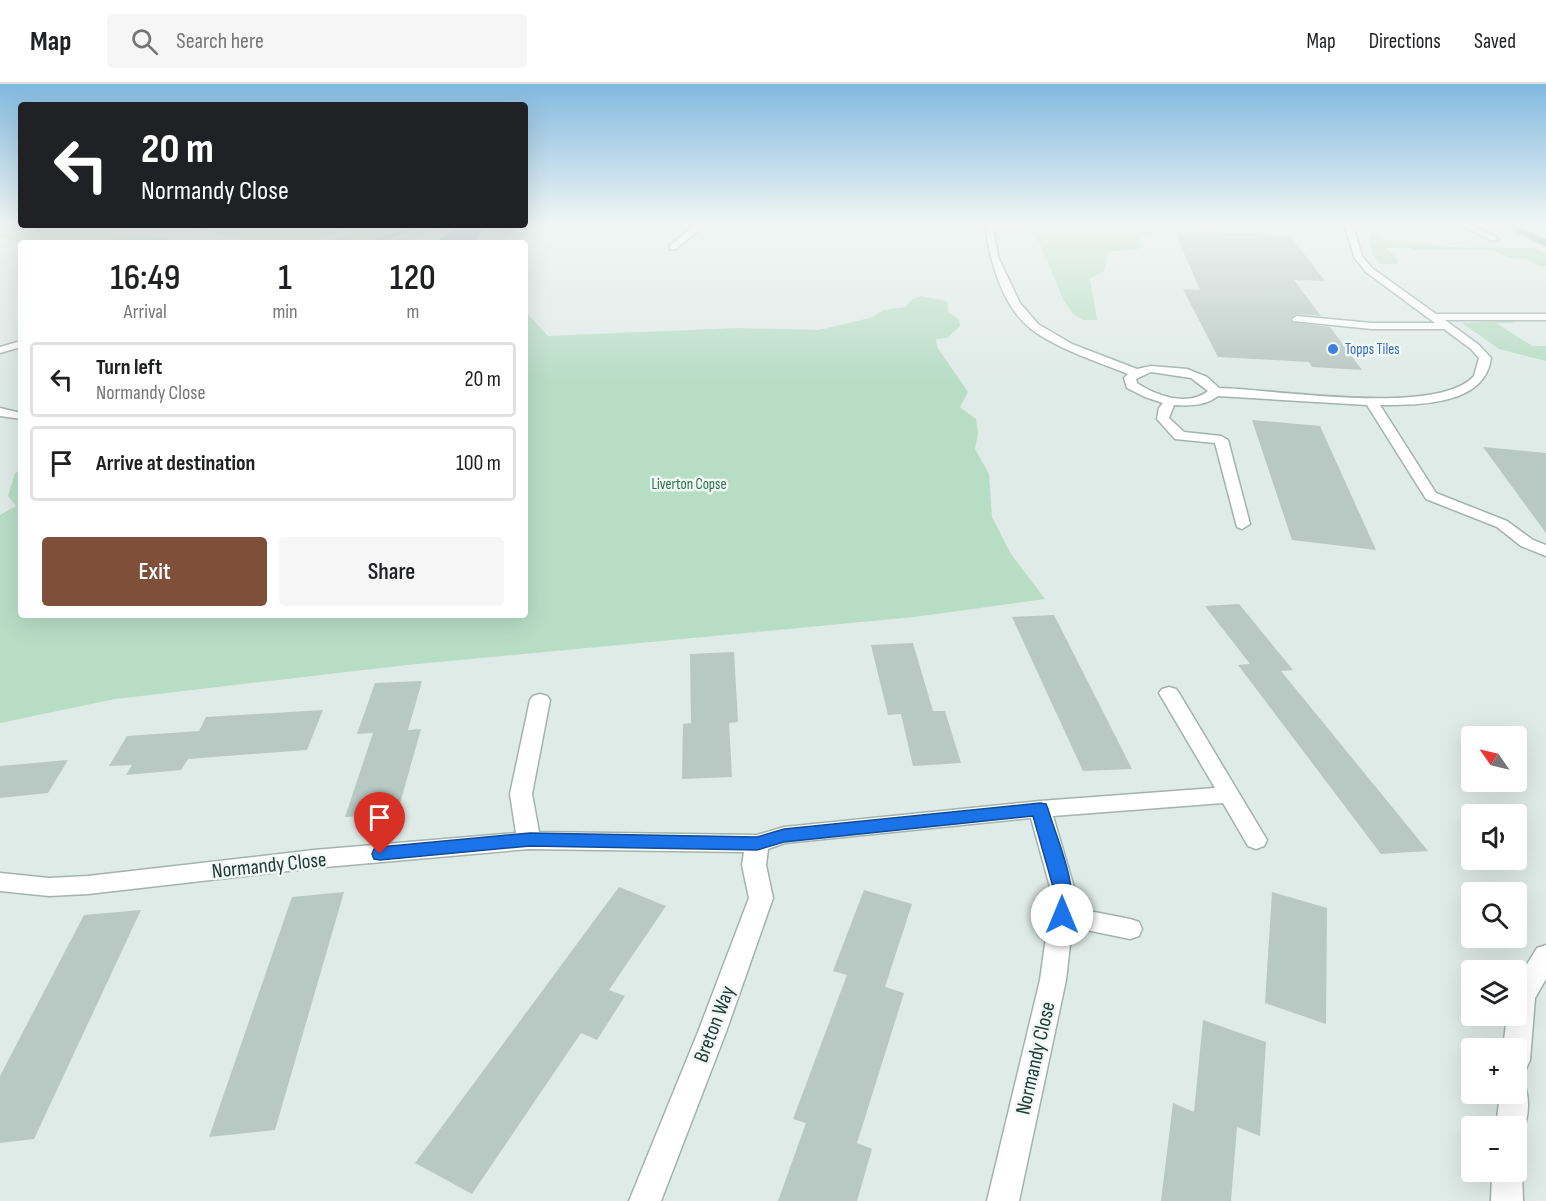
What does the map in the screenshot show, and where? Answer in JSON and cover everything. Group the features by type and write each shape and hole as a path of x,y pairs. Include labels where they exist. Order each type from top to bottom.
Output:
{"street":[{"path":"1003,277 1015,304 1034,326 1093,357 1136,373 1161,369 1190,373 1210,382 1215,392"},
{"path":"1136,373 1130,378 1131,385 1139,391 1171,401 1201,400 1210,397 1215,392 1372,403 1454,392 1473,383 1483,372 1485,358 1475,347 1379,277"},
{"path":"1434,316 1546,317"},
{"path":"1297,319 1372,327 1446,326"},
{"path":"0,350 18,345"},
{"path":"1171,401 1165,408 1163,419 1180,436 1221,440 1242,524"},
{"path":"1372,403 1431,496 1502,524 1527,543 1546,550"},
{"path":"0,412 18,416"},
{"path":"1169,693 1256,840"},
{"path":"530,840 521,794 540,700"},
{"name":"Normandy Close","path":"0,882 49,887 88,885 314,859 530,840 757,844 784,835 1040,809 1230,795"},
{"name":"Normandy Close","path":"1003,1201 1053,980 1064,894 1040,809"},
{"name":"Breton Way","path":"645,1201 712,1032 761,898 754,865 757,844"},
{"path":"1062,915 1130,929"},
{"path":"1518,1038 1522,996 1546,956"},
{"path":"1507,1201 1508,1182"}],"green space":[{"path":"1054,277 1093,277 1090,279 1097,320 1083,320 1073,314 1063,299"},
{"name":"Liverton Copse","path":"921,296 947,301 948,312 959,319 960,326 947,338 936,339 937,347 968,392 960,407 976,419 978,433 975,449 989,474 992,517 1011,554 1045,599 914,617 407,665 115,699 0,723 0,515 16,506 8,496 15,473 18,471 18,618 528,618 528,314 548,336 737,328 819,330 870,318 884,310 906,307 911,300"},
{"path":"1512,321 1514,323 1496,323 1532,346 1546,346 1546,361 1499,349 1462,323"}],"building":[{"path":"1194,277 1322,277 1325,281 1294,280 1321,316 1297,314 1290,318 1291,322 1330,327 1362,370 1312,367 1309,362 1218,357 1183,289 1200,290"},
{"path":"1252,420 1320,426 1376,550 1292,540"},
{"path":"1483,447 1546,453 1546,533"},
{"path":"1239,604 1293,670 1281,671 1428,851 1381,854 1238,665 1250,664 1205,606"},
{"path":"1054,615 1132,769 1083,771 1012,617"},
{"path":"913,643 933,711 945,711 961,763 913,766 901,714 888,715 871,645"},
{"path":"734,652 738,722 729,723 732,777 682,779 683,724 691,723 690,654"},
{"path":"422,681 408,730 421,729 397,814 345,817 373,733 357,734 375,683"},
{"path":"323,710 307,750 188,759 181,770 126,775 132,765 109,766 127,736 199,731 206,717"},
{"path":"68,760 48,793 0,798 0,766"},
{"path":"619,887 666,906 609,990 625,996 597,1040 581,1033 472,1194 415,1163"},
{"path":"864,890 912,904 885,987 904,993 857,1143 872,1149 857,1201 778,1201 806,1123 793,1119 847,975 833,971"},
{"path":"344,892 275,1130 209,1137 292,897"},
{"path":"1272,892 1327,908 1326,1024 1265,1003"},
{"path":"141,910 34,1139 0,1143 0,1076 84,915"},
{"path":"1203,1020 1266,1042 1260,1136 1237,1127 1231,1201 1161,1201 1173,1103 1194,1112"}],"place":[{"name":"Topps Tiles","path":"1333,349"}],"route":[{"path":"380,854 530,840 757,844 784,835 1040,809 1064,894 1062,915"}]}
